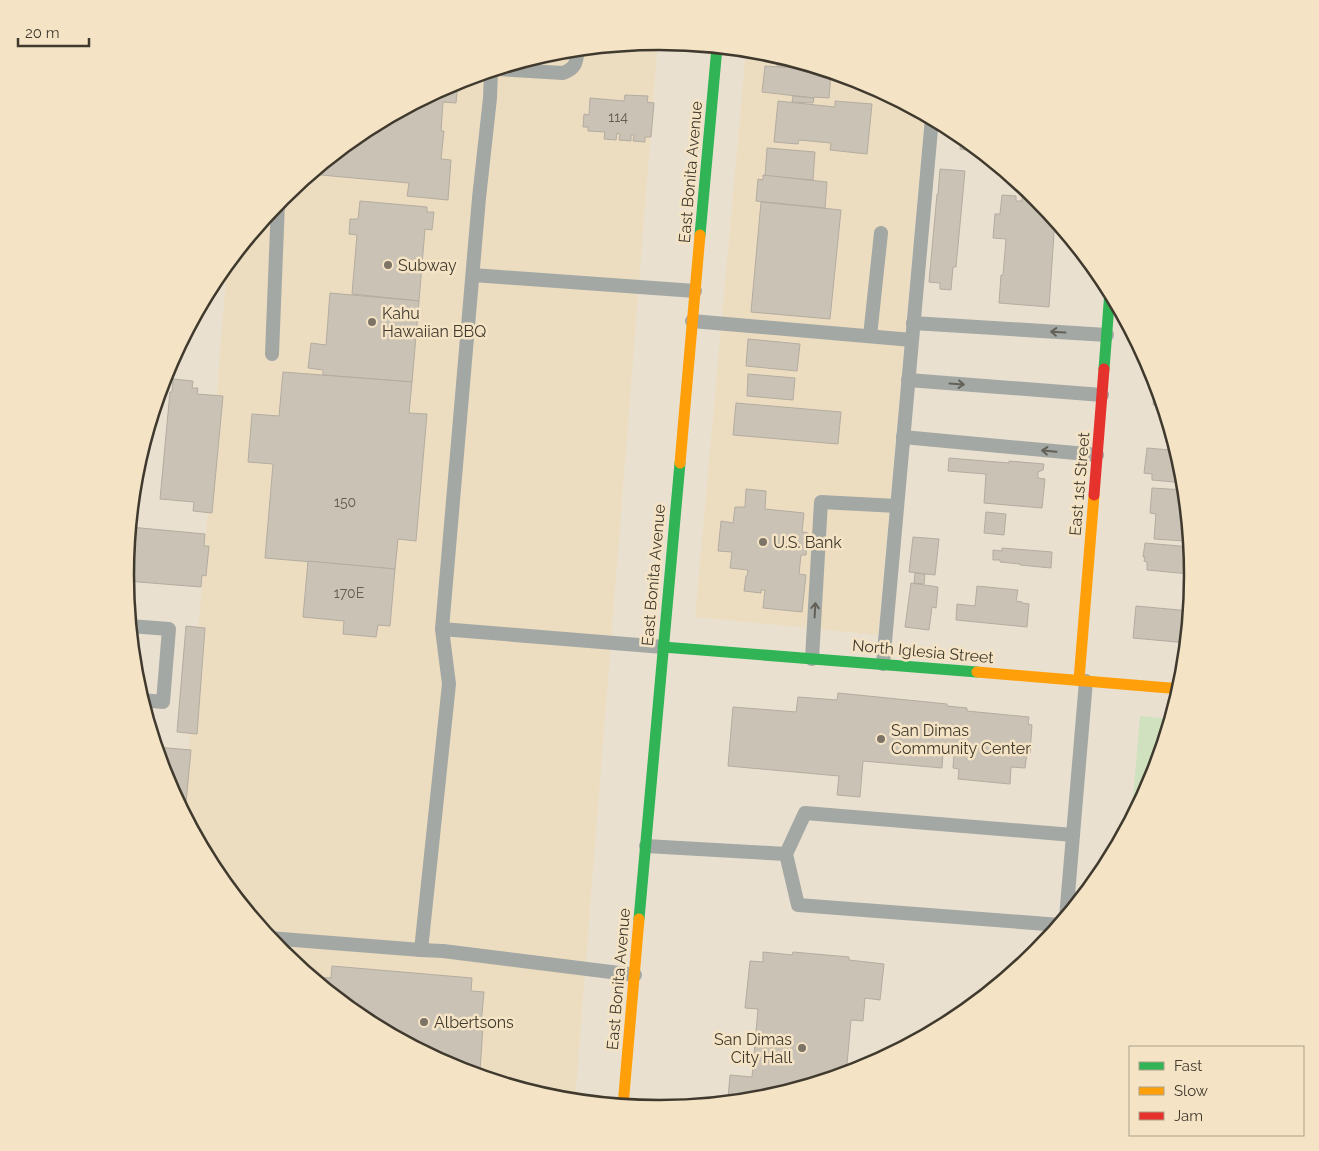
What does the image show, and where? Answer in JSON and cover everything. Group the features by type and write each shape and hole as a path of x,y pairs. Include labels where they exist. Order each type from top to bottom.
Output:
{"main road":[{"name":"East Bonita Avenue","path":"624,1100 716,53"},
{"name":"East 1st Street","path":"1083,681 1097,455 1109,304"},
{"name":"North Iglesia Street","path":"663,646 1173,687"}],"lane":[{"path":"514,71 562,73 571,70 577,57"},
{"path":"421,950 449,684 442,629 490,78"},
{"path":"883,664 931,126"},
{"path":"272,354 277,215"},
{"path":"870,336 881,233"},
{"path":"472,275 695,291"},
{"path":"692,321 912,340"},
{"path":"913,323 1107,335"},
{"path":"908,380 1102,395"},
{"path":"903,437 1097,455"},
{"path":"812,659 821,502 897,506"},
{"path":"136,626 169,629 163,702 149,701"},
{"path":"442,629 663,646"},
{"path":"1067,907 1083,681"},
{"path":"1052,925 798,905 786,854 805,813 1073,835"},
{"path":"646,846 786,854"},
{"path":"280,939 442,951 635,975"}],"shaded area":[{"path":"657,50 576,1094 523,1083 458,1061 397,1031 340,992 313,971 264,922 204,838 185,801 226,280 264,229 313,180 368,139 397,120 427,104 491,78 557,60 591,54"},
{"path":"745,57 796,68 828,78 892,104 924,122 878,635 695,617"}],"green space":[{"path":"1140,716 1165,718 1145,777 1132,805"}],"building":[{"path":"777,64 797,68 777,67"},
{"path":"765,66 796,68 830,79 829,98 762,92"},
{"path":"457,90 456,103 443,102 441,131 444,131 441,159 451,160 448,200 407,196 409,183 320,175 397,120"},
{"path":"625,95 648,96 647,102 654,103 651,137 645,137 645,142 633,141 634,135 631,135 631,141 619,140 620,134 617,133 616,140 604,139 605,132 588,131 588,127 583,127 584,114 589,115 590,98 624,101"},
{"path":"793,96 814,98 813,103 792,102"},
{"path":"778,101 835,107 835,101 872,104 867,154 830,150 831,143 799,140 798,144 774,142"},
{"path":"767,148 815,152 813,180 765,176"},
{"path":"940,169 965,171 956,267 953,267 951,290 940,289 940,283 929,282"},
{"path":"763,175 827,182 825,208 756,201 758,179 763,180"},
{"path":"1002,195 1016,196 1016,201 1022,201 1022,196 1054,228 1049,307 999,303 1006,239 993,238 995,214 1000,214"},
{"name":"Subway","path":"360,201 427,207 427,212 434,212 432,230 425,229 419,301 352,294 357,235 349,234 350,219 358,219"},
{"path":"761,202 841,210 830,319 751,312"},
{"name":"Kahu Hawaiian BBQ","path":"330,293 419,301 412,382 323,375 323,370 308,368 311,343 326,345"},
{"path":"748,339 800,344 797,371 746,366"},
{"path":"283,372 412,382 409,413 427,414 416,541 398,539 395,569 265,558 273,464 248,462 252,414 279,416"},
{"path":"748,374 795,378 793,400 747,396"},
{"path":"173,379 193,381 192,388 198,388 197,394 223,396 212,513 193,511 194,502 160,499 170,392 172,392"},
{"path":"736,403 841,412 838,444 733,435"},
{"path":"1147,448 1170,450 1177,482 1152,480 1152,474 1144,473"},
{"path":"949,458 1044,464 1043,470 1038,472 1038,478 1045,479 1042,508 984,503 986,474 948,471"},
{"path":"1152,488 1178,490 1184,541 1154,539 1156,514 1150,513"},
{"name":"U.S. Bank","path":"746,489 766,491 765,509 804,513 802,532 808,533 806,555 801,555 799,574 806,575 802,612 763,608 765,590 761,590 761,593 744,591 748,570 730,568 732,552 718,551 721,521 733,523 735,507 745,507"},
{"path":"986,512 1006,514 1004,535 984,533"},
{"path":"136,528 205,534 204,546 209,546 206,576 202,575 201,587 134,582"},
{"path":"913,537 939,539 935,575 909,572"},
{"path":"1145,543 1184,546 1185,574 1147,570 1147,562 1144,561 1145,557 1143,557"},
{"path":"1002,548 1052,552 1051,568 993,560 993,550 1002,551"},
{"path":"308,561 395,569 390,626 378,625 376,637 343,634 344,621 303,617"},
{"path":"915,573 925,574 924,584 914,583"},
{"path":"911,583 938,587 936,608 932,607 929,630 905,627"},
{"path":"977,586 1018,590 1016,601 1029,604 1027,627 956,620 957,604 975,606"},
{"path":"1136,606 1184,610 1181,642 1133,638"},
{"path":"186,626 205,628 197,734 177,732"},
{"name":"San Dimas Community Center","path":"838,693 947,704 947,706 967,708 967,711 1029,717 1028,724 1032,725 1030,753 1027,753 1025,768 1011,767 1010,784 958,779 959,769 953,768 954,754 943,753 942,768 863,761 860,797 837,795 839,776 728,766 733,707 796,712 798,697 837,700"},
{"path":"163,748 191,750 186,803 174,777"},
{"name":"San Dimas City Hall","path":"763,952 792,955 793,952 849,957 849,960 884,964 880,1000 865,998 863,1021 851,1020 847,1066 796,1083 728,1097 730,1075 752,1077 758,1009 745,1008 750,961 763,962"},
{"name":"Albertsons","path":"332,966 472,978 471,991 484,992 480,1069 427,1047 397,1031 321,978 331,978"}],"traffic: fast":[{"path":"700,235 716,53"},
{"path":"1104,369 1109,304"},
{"path":"639,919 680,463"},
{"path":"663,647 977,672"}],"traffic: slow":[{"path":"680,463 700,235"},
{"path":"1079,680 1094,495"},
{"path":"977,672 1173,688"},
{"path":"624,1100 639,919"}],"traffic: jam":[{"path":"1094,495 1104,369"}],"place":[{"name":"Subway","path":"388,265"},
{"name":"Kahu Hawaiian BBQ","path":"372,322"},
{"name":"U.S. Bank","path":"763,542"},
{"name":"San Dimas Community Center","path":"881,739"},
{"name":"Albertsons","path":"424,1022"},
{"name":"San Dimas City Hall","path":"802,1048"}]}
